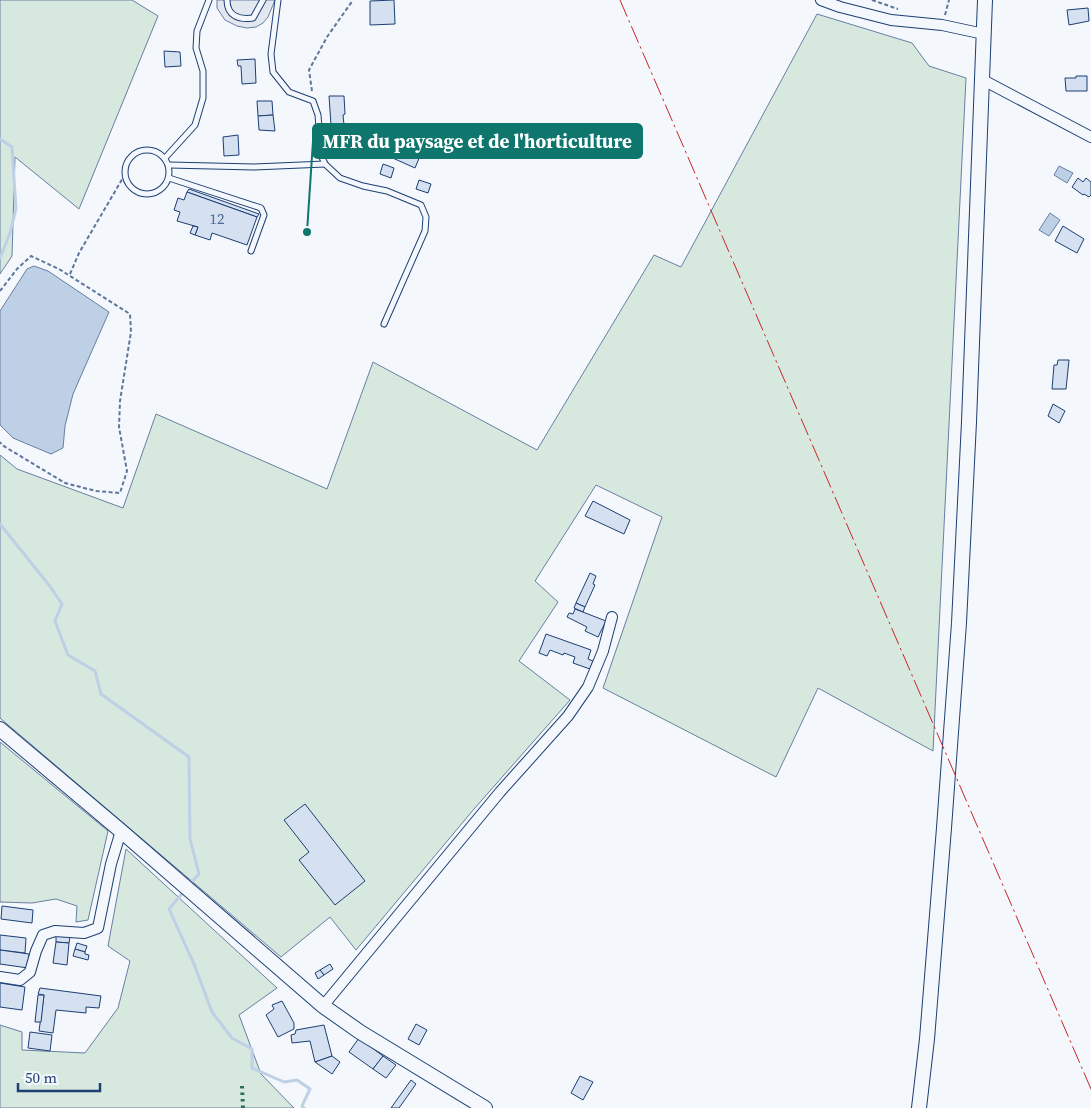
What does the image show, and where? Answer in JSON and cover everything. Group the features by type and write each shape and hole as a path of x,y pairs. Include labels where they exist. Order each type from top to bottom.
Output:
{"main road":[{"path":"919,1108 927,1039 959,623 969,422 985,0"},
{"path":"0,729 323,1006 360,1032 485,1108"}],"street":[{"path":"821,0 840,7 891,20 942,25 984,34"},
{"path":"983,80 1091,137"},
{"path":"323,1006 500,792 568,716 588,687 603,651 612,617"},
{"path":"0,977 20,980 30,972 43,935 55,930 84,933 98,928 111,864 121,831"}],"lane":[{"path":"165,158 195,125 204,98 203,71 196,48 197,31 208,0"},
{"path":"227,0 230,13 236,18 244,19 253,18 262,0"},
{"path":"278,0 271,54 273,72 289,92 313,101 318,116 322,155 325,164 340,178 363,186 388,191 421,205 426,217 425,230 384,324"},
{"path":"140,150 152,151 160,153 165,158 170,165 169,178 166,184 159,190 148,194 136,192 129,186 124,176 128,159 135,152 140,150"},
{"path":"170,165 254,168 325,164"},
{"path":"169,178 261,208 264,215 251,251"}],"path":[{"path":"313,101 309,70 327,37 353,0"},
{"path":"942,25 949,0"},
{"path":"70,276 79,253 124,176"},
{"path":"0,291 17,269 31,256 70,276 130,314 131,332 120,401 119,427 127,471 120,493 96,491 65,483 0,442"}],"shaded area":[{"path":"0,0 132,0 158,16 79,209 15,157 12,256 0,274"},
{"path":"217,0 275,0 268,17 263,23 256,27 247,28 237,26 225,20 217,8"},
{"path":"817,14 912,43 929,66 966,78 933,751 818,688 776,777 603,688 662,517 596,485 535,581 558,602 519,661 570,700 474,809 356,950 330,917 281,957 0,718 0,455 17,469 123,508 156,414 327,489 373,362 537,450 654,255 681,267"},
{"path":"0,742 108,831 88,920 76,922 77,906 56,899 32,903 0,902"},
{"path":"126,849 277,988 239,1015 261,1074 294,1108 0,1108 0,1025 22,1032 22,1050 85,1053 118,1008 130,961 108,946"}],"water":[{"path":"1059,166 1073,173 1067,183 1054,175"},
{"path":"1050,213 1060,220 1049,236 1039,230"},
{"path":"34,266 48,271 109,312 73,394 65,426 63,448 51,454 13,438 0,425 0,311 27,269"}],"building":[{"path":"394,0 395,24 370,25 370,1"},
{"path":"1088,8 1089,21 1069,25 1067,10"},
{"path":"164,51 180,52 181,66 165,67"},
{"path":"255,59 256,83 242,84 241,66 238,66 237,60"},
{"path":"1076,76 1087,76 1087,91 1066,91 1065,78 1076,78"},
{"path":"329,96 344,96 345,114 343,115 344,125 346,125 346,154 333,154"},
{"path":"257,101 272,101 273,115 258,116"},
{"path":"273,115 275,131 259,130 258,116"},
{"path":"238,135 239,155 224,156 223,137"},
{"path":"383,139 420,156 415,168 377,151"},
{"path":"383,164 394,168 391,178 380,174"},
{"path":"1078,178 1083,182 1086,178 1091,182 1091,195 1089,197 1072,187"},
{"path":"419,180 431,184 428,193 416,189"},
{"path":"189,189 259,214 257,217 187,192"},
{"path":"187,192 257,217 247,245 212,233 210,240 195,235 198,227 177,221 180,212 174,210 178,198 184,200"},
{"path":"193,226 198,227 195,235 190,233"},
{"path":"1063,226 1084,239 1077,253 1055,241"},
{"path":"1058,360 1069,360 1066,389 1052,389 1054,365 1057,365"},
{"path":"1053,404 1065,411 1059,423 1048,416"},
{"path":"593,501 630,520 624,534 585,516"},
{"path":"590,573 596,576 593,584 595,585 585,607 576,603"},
{"path":"576,603 585,607 583,612 574,608"},
{"path":"575,609 606,621 598,637 585,631 587,627 567,617 569,613 573,614"},
{"path":"546,634 591,650 588,659 593,661 590,669 573,663 575,657 564,653 563,655 550,650 547,656 539,653"},
{"path":"305,804 365,881 335,905 299,860 309,852 284,820"},
{"path":"2,906 33,910 32,923 1,919"},
{"path":"0,935 26,938 25,953 0,950"},
{"path":"56,935 70,937 69,943 56,942"},
{"path":"56,942 69,943 67,965 53,963"},
{"path":"77,943 87,946 85,952 75,949"},
{"path":"75,949 89,955 88,960 73,956"},
{"path":"0,950 29,954 28,968 0,964"},
{"path":"330,964 333,969 324,975 320,970"},
{"path":"320,970 324,975 318,979 315,973"},
{"path":"0,983 25,987 22,1010 0,1007"},
{"path":"40,988 101,996 99,1008 86,1007 86,1013 56,1010 53,1033 39,1031 44,995 38,994"},
{"path":"38,995 44,995 41,1022 35,1022"},
{"path":"282,1001 294,1023 294,1029 278,1037 266,1015 274,1009 272,1005"},
{"path":"416,1024 427,1030 419,1045 408,1039"},
{"path":"324,1025 332,1056 315,1062 310,1041 292,1043 291,1035 295,1034 296,1030"},
{"path":"30,1032 52,1035 50,1051 28,1048"},
{"path":"359,1038 383,1056 373,1069 349,1052"},
{"path":"332,1056 340,1062 332,1074 315,1062"},
{"path":"383,1056 396,1065 386,1078 373,1069"},
{"path":"580,1076 593,1082 583,1100 571,1093"},
{"path":"411,1080 416,1084 399,1108 391,1108"}],"waterway":[{"path":"0,139 12,147 16,209 10,233 0,258"},
{"path":"0,524 62,604 55,621 68,655 95,671 101,694 189,757 190,839 199,874 189,885"},
{"path":"185,890 169,909 194,964 212,1012 232,1038 252,1049 252,1068 284,1082 297,1080 310,1089 302,1106 304,1108"}],"hedge":[{"path":"242,1086 243,1108"}],"power":[{"path":"620,0 1091,1089"}],"place":[{"name":"MFR du paysage et de l'horticulture","path":"307,232"}]}
